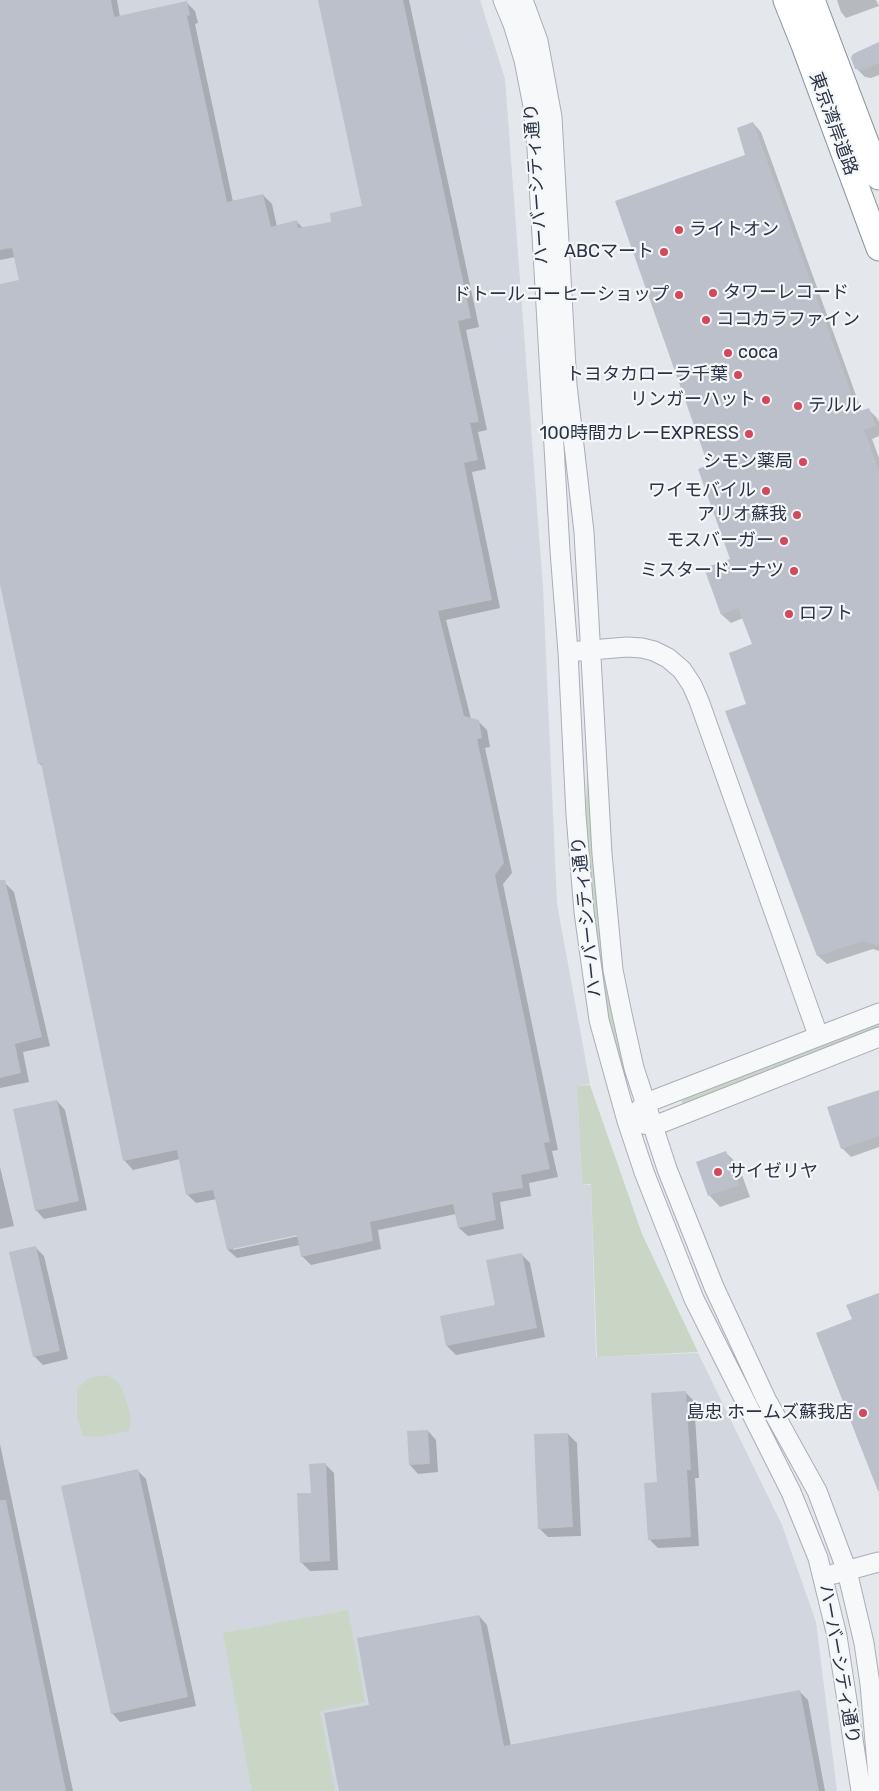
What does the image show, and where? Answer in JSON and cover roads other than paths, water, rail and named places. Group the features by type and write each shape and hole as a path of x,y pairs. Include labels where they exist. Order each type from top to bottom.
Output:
{"highway":[{"name":"東京湾岸道路","path":"786,0 879,248"},
{"name":"東京湾岸道路","path":"812,0 879,177"}],"street":[{"name":"ハーバーシティ通り","path":"503,0 513,24 524,60 534,123 568,652 576,815 584,912 600,1020 627,1121 644,1172 694,1299 791,1492 811,1540 823,1577 838,1636 861,1791"},
{"name":"ハーバーシティ通り","path":"523,0 538,41 552,117 568,385 584,532 602,854 614,970 634,1068 667,1169 714,1287 766,1399 817,1492 847,1571 864,1643 870,1684 879,1788"},
{"path":"568,652 627,647 654,651 668,658 682,670 692,685 700,701 818,1035"},
{"path":"627,1121 646,1102 879,1013"},
{"path":"627,1121 654,1126 879,1037"},
{"path":"823,1577 879,1562"}],"place":[{"name":"ライトオン","path":"679,230"},
{"name":"ABCマート","path":"664,252"},
{"name":"タワーレコード","path":"713,293"},
{"name":"ドトールコーヒーショップ","path":"679,295"},
{"name":"ココカラファイン","path":"706,320"},
{"name":"coca","path":"728,353"},
{"name":"トヨタカローラ千葉","path":"738,375"},
{"name":"リンガーハット","path":"766,400"},
{"name":"テルル","path":"798,406"},
{"name":"100時間カレーEXPRESS","path":"749,434"},
{"name":"シモン薬局","path":"803,462"},
{"name":"ワイモバイル","path":"766,491"},
{"name":"アリオ蘇我","path":"797,515"},
{"name":"モスバーガー","path":"784,541"},
{"name":"ミスタードーナツ","path":"794,571"},
{"name":"ロフト","path":"789,614"},
{"name":"サイゼリヤ","path":"718,1172"},
{"name":"島忠 ホームズ蘇我店","path":"863,1413"}]}
